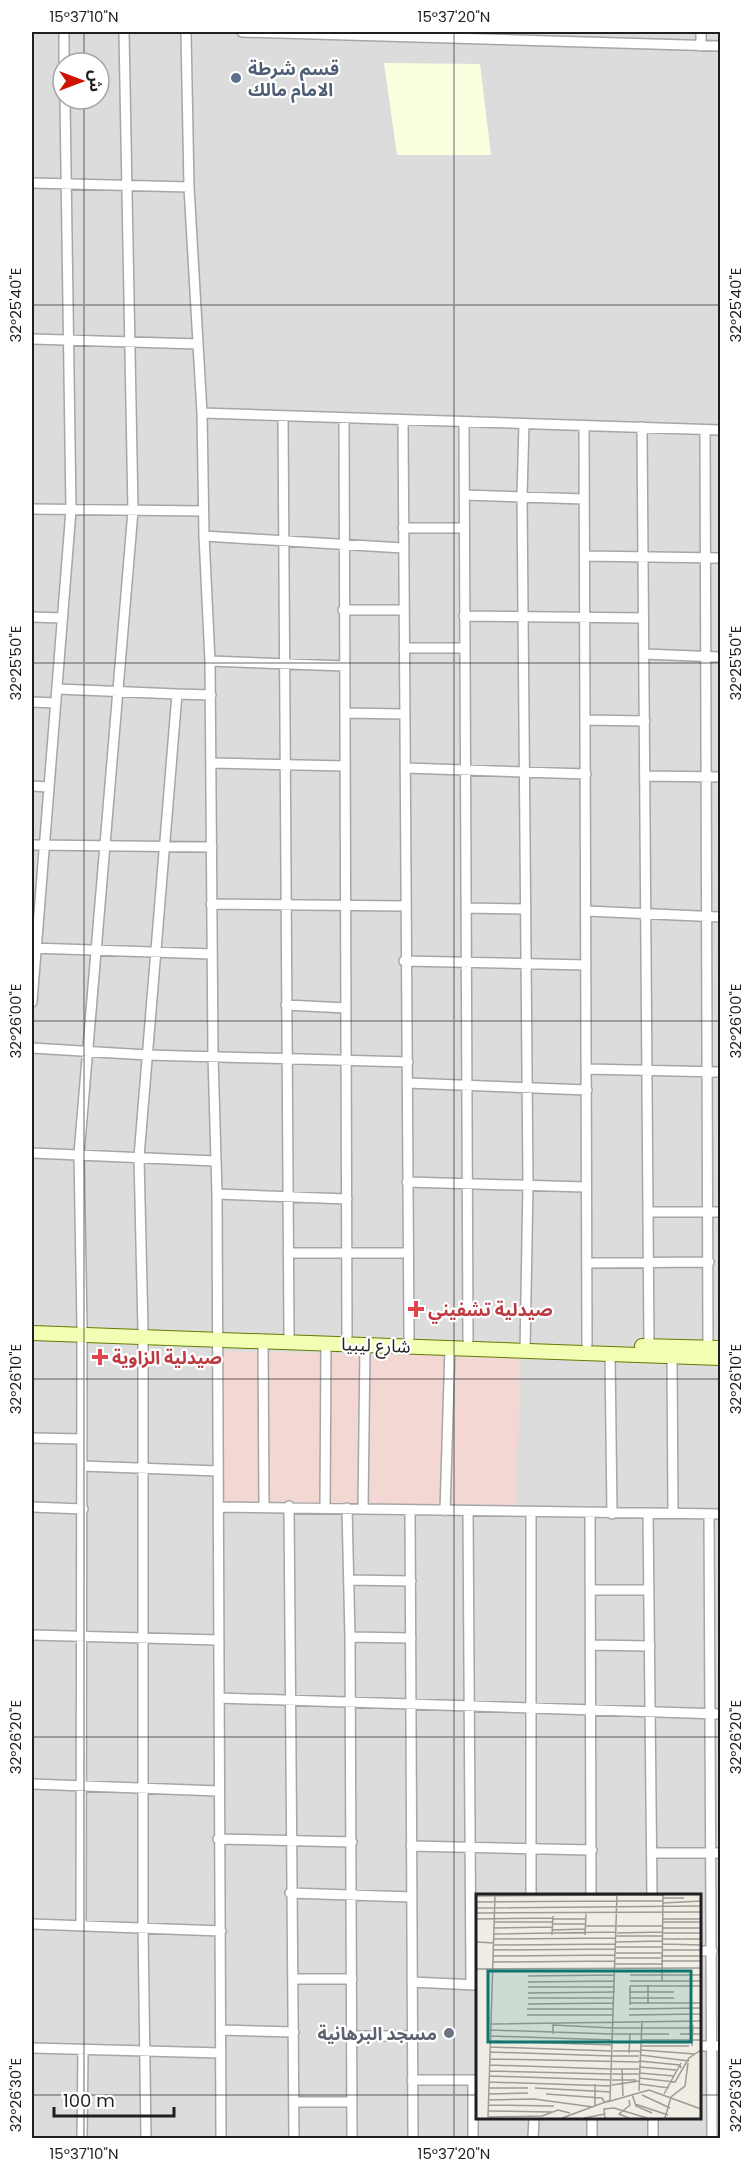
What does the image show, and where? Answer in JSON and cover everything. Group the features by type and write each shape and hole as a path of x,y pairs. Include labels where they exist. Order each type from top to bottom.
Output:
{"main road":[{"name":"شارع ليبيا","path":"32,1325 123,1333 468,1340 568,1348 610,1354 720,1358"},
{"name":"شارع ليبيا","path":"32,1334 82,1331"},
{"name":"شارع ليبيا","path":"218,1336 263,1342 450,1348 526,1346"},
{"name":"شارع ليبيا","path":"568,1348 587,1344 714,1348"}],"street":[{"path":"64,32 64,51"},
{"path":"81,1926 83,1509 79,1154 133,511 128,341 124,32"},
{"path":"186,32 189,187 202,413 203,511 211,695 213,1056 218,1336 218,1839 221,1930 221,2139"},
{"path":"242,32 521,36 582,42 720,46"},
{"path":"582,32 582,42"},
{"path":"641,32 641,44"},
{"path":"701,32 701,46"},
{"path":"32,1002 34,948 45,846 71,510 65,111"},
{"path":"32,183 189,187"},
{"path":"32,339 198,344"},
{"path":"202,413 720,430"},
{"path":"283,417 289,1335"},
{"path":"345,418 343,610 347,906 347,1336"},
{"path":"403,420 404,961 408,1062 409,1338"},
{"path":"464,423 468,1340"},
{"path":"524,424 522,496 528,1088 526,1346"},
{"path":"584,426 587,1344"},
{"path":"642,427 650,1212 649,1346"},
{"path":"705,430 706,1072 709,1262 714,1348"},
{"path":"464,495 584,499"},
{"path":"32,509 203,511"},
{"path":"403,528 463,528"},
{"path":"204,536 403,548"},
{"path":"585,556 720,558"},
{"path":"343,610 404,610"},
{"path":"464,616 643,618"},
{"path":"32,617 62,618"},
{"path":"404,648 464,648"},
{"path":"644,654 720,657"},
{"path":"210,661 345,666"},
{"path":"58,689 211,695"},
{"path":"146,2139 142,1787 144,1468 139,1157 177,694"},
{"path":"32,702 56,703"},
{"path":"345,713 404,714"},
{"path":"585,720 645,721"},
{"path":"212,763 345,766"},
{"path":"405,768 586,774"},
{"path":"646,776 720,777"},
{"path":"32,786 48,787"},
{"path":"32,845 212,847"},
{"path":"212,904 405,906"},
{"path":"466,908 526,909"},
{"path":"587,911 720,917"},
{"path":"34,948 212,954"},
{"path":"404,961 586,966"},
{"path":"286,1005 346,1008"},
{"path":"32,1048 147,1055 408,1062"},
{"path":"587,1069 720,1072"},
{"path":"408,1083 587,1090"},
{"path":"32,1153 216,1161"},
{"path":"407,1182 585,1187"},
{"path":"217,1194 347,1199"},
{"path":"650,1212 720,1212"},
{"path":"288,1253 407,1253"},
{"path":"586,1263 709,1262"},
{"path":"263,1342 264,1507"},
{"path":"325,1508 326,1343"},
{"path":"363,1508 365,1345"},
{"path":"445,1510 450,1348"},
{"path":"610,1354 612,1514"},
{"path":"672,1356 673,1513"},
{"path":"32,1438 82,1439"},
{"path":"82,1466 218,1471"},
{"path":"219,1507 289,1506 590,1514 720,1514"},
{"path":"289,1506 294,2139"},
{"path":"32,1507 83,1509"},
{"path":"347,1508 351,1703 352,2139"},
{"path":"410,1510 413,2139"},
{"path":"412,1982 474,1985 468,1511"},
{"path":"531,1512 531,1894"},
{"path":"590,1514 591,1894"},
{"path":"648,1514 652,1894"},
{"path":"709,1514 710,1714 716,1853 712,1952 716,2046 712,2139"},
{"path":"349,1580 411,1581"},
{"path":"591,1590 649,1590"},
{"path":"32,1635 218,1640"},
{"path":"350,1637 411,1638"},
{"path":"591,1645 650,1646"},
{"path":"219,1698 590,1712 720,1714"},
{"path":"32,1784 218,1791"},
{"path":"218,1839 352,1842"},
{"path":"411,1846 592,1850"},
{"path":"652,1853 716,1853"},
{"path":"291,1893 411,1897"},
{"path":"32,1924 221,1930"},
{"path":"701,1951 712,1952"},
{"path":"293,1979 352,1978"},
{"path":"221,2030 294,2032"},
{"path":"352,2036 413,2036"},
{"path":"32,2048 221,2053"},
{"path":"82,2139 83,2050"},
{"path":"412,2080 475,2080 473,2139"},
{"path":"294,2102 352,2102"},
{"path":"533,2139 534,2119"},
{"path":"592,2119 592,2139"},
{"path":"652,2139 653,2119"}],"shaded area":[{"path":"32,32 720,32 720,2138 32,2138"},
{"path":"384,63 480,64 491,155 397,155"},
{"path":"213,1351 520,1357 517,1505 211,1502"}],"place":[{"name":"قسم شرطة الامام مالك","path":"236,78"},
{"name":"صيدلية تشفيني","path":"416,1309"},
{"name":"صيدلية الزاوية","path":"100,1357"},
{"name":"مسجد البرهانية","path":"449,2033"}]}
